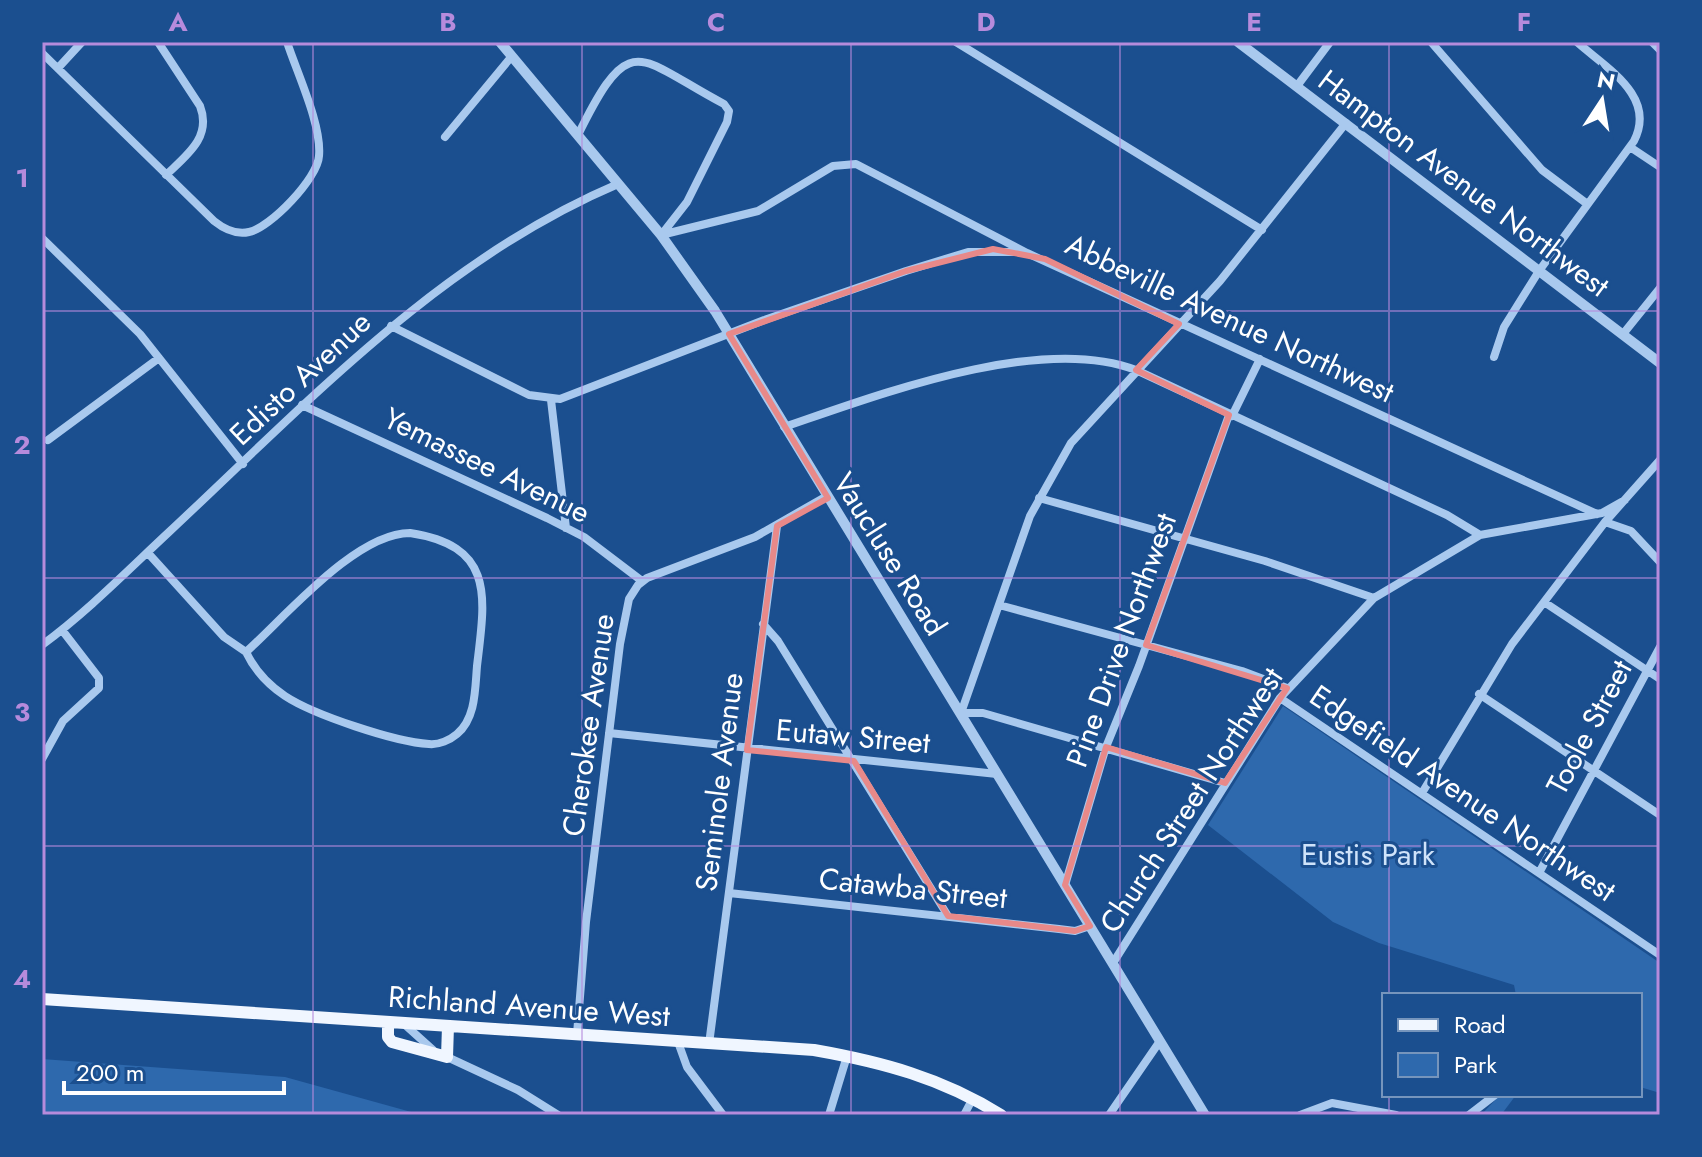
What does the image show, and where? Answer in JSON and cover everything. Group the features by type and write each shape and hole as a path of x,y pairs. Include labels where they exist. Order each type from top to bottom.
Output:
{"main road":[{"name":"Richland Avenue West","path":"42,999 814,1050 909,1071 973,1098 1001,1115"},
{"path":"388,1022 388,1037 392,1042 447,1057 448,1026"}],"street":[{"path":"58,68 82,42"},
{"path":"158,42 200,106 204,124 194,148 166,175"},
{"path":"42,53 220,225 239,232 261,228 303,188 316,168 319,148 287,42"},
{"name":"Vaucluse Road","path":"500,42 661,235 729,334 1205,1115"},
{"path":"956,42 1262,230"},
{"name":"Hampton Avenue Northwest","path":"1238,42 1660,363"},
{"path":"1297,86 1330,42"},
{"path":"1431,42 1542,170 1586,203"},
{"path":"1494,357 1504,327 1539,271 1630,147 1640,128 1640,105 1629,89 1577,42"},
{"path":"1652,42 1660,50"},
{"path":"445,137 512,56"},
{"path":"578,135 597,94 621,66 632,61 664,67 724,104 729,111 727,122 687,202 661,235"},
{"path":"1225,783 983,713 961,713 1039,498 1071,443 1262,230 1346,123"},
{"path":"1630,147 1660,167"},
{"name":"Abbeville Avenue Northwest","path":"661,235 758,211 833,166 846,163 870,169 1027,253 1138,301 1179,324 1597,514"},
{"name":"Edisto Avenue","path":"42,645 148,553 302,405 404,313 526,231 571,204 618,184"},
{"path":"42,238 140,334 243,464"},
{"path":"391,326 529,395 551,400 579,395 729,334 968,252 993,249 1027,253"},
{"path":"1623,334 1660,288"},
{"path":"48,440 159,358"},
{"path":"784,427 924,383 1003,366 1090,358 1136,370 1447,515 1480,535"},
{"name":"Pine Drive Northwest","path":"1065,885 1106,747 1183,538 1231,415 1260,359"},
{"path":"551,400 566,528"},
{"name":"Yemassee Avenue","path":"302,405 436,464 566,528 642,581"},
{"path":"1422,793 1479,694 1544,602 1605,522 1660,460"},
{"name":"Cherokee Avenue","path":"577,1034 582,957 609,733 627,610 633,591 642,581 777,526 827,496"},
{"path":"1039,498 1183,538 1374,598"},
{"name":"Church Street Northwest","path":"1113,963 1287,688 1374,598 1480,535 1597,514 1625,500"},
{"path":"1605,522 1631,531 1660,562"},
{"name":"Seminole Avenue","path":"709,1044 777,526"},
{"path":"148,553 224,637 246,652 254,670 293,701 349,723 417,742 438,744 462,729 472,708 482,625 482,582 470,561 448,543 410,533 381,538 355,552 246,652"},
{"path":"1544,602 1660,679"},
{"path":"999,605 1242,671 1287,688"},
{"path":"763,624 778,641 948,916"},
{"path":"42,759 63,721 99,688 99,678 62,630"},
{"name":"Toole Street","path":"1539,873 1660,647"},
{"path":"1479,694 1660,815"},
{"name":"Edgefield Avenue Northwest","path":"1280,698 1660,955"},
{"name":"Eutaw Street","path":"609,733 747,750 997,774"},
{"name":"Catawba Street","path":"729,893 1075,931 1090,926"},
{"path":"403,1023 425,1045 518,1090 558,1115"},
{"path":"1109,1115 1160,1041"},
{"path":"678,1042 687,1067 723,1115"},
{"path":"829,1115 847,1056"},
{"path":"1469,1115 1492,1097"},
{"path":"964,1115 973,1098"},
{"path":"1300,1115 1332,1103 1396,1115"}],"highlighted area":[{"path":"993,249 1045,259 1179,324 1136,370 1229,415 1146,645 1287,688 1225,783 1106,747 1065,885 1090,926 1075,931 948,916 854,761 747,750 777,526 828,498 729,334 906,271"}],"green space":[{"name":"Eustis Park","path":"1283,706 1660,963 1660,1093 1642,1088 1642,993 1516,993 1514,985 1379,943 1333,922 1208,825"},
{"path":"42,1059 285,1077 422,1115 42,1115"},
{"path":"1498,1097 1514,1097 1501,1115 1481,1115"}]}
